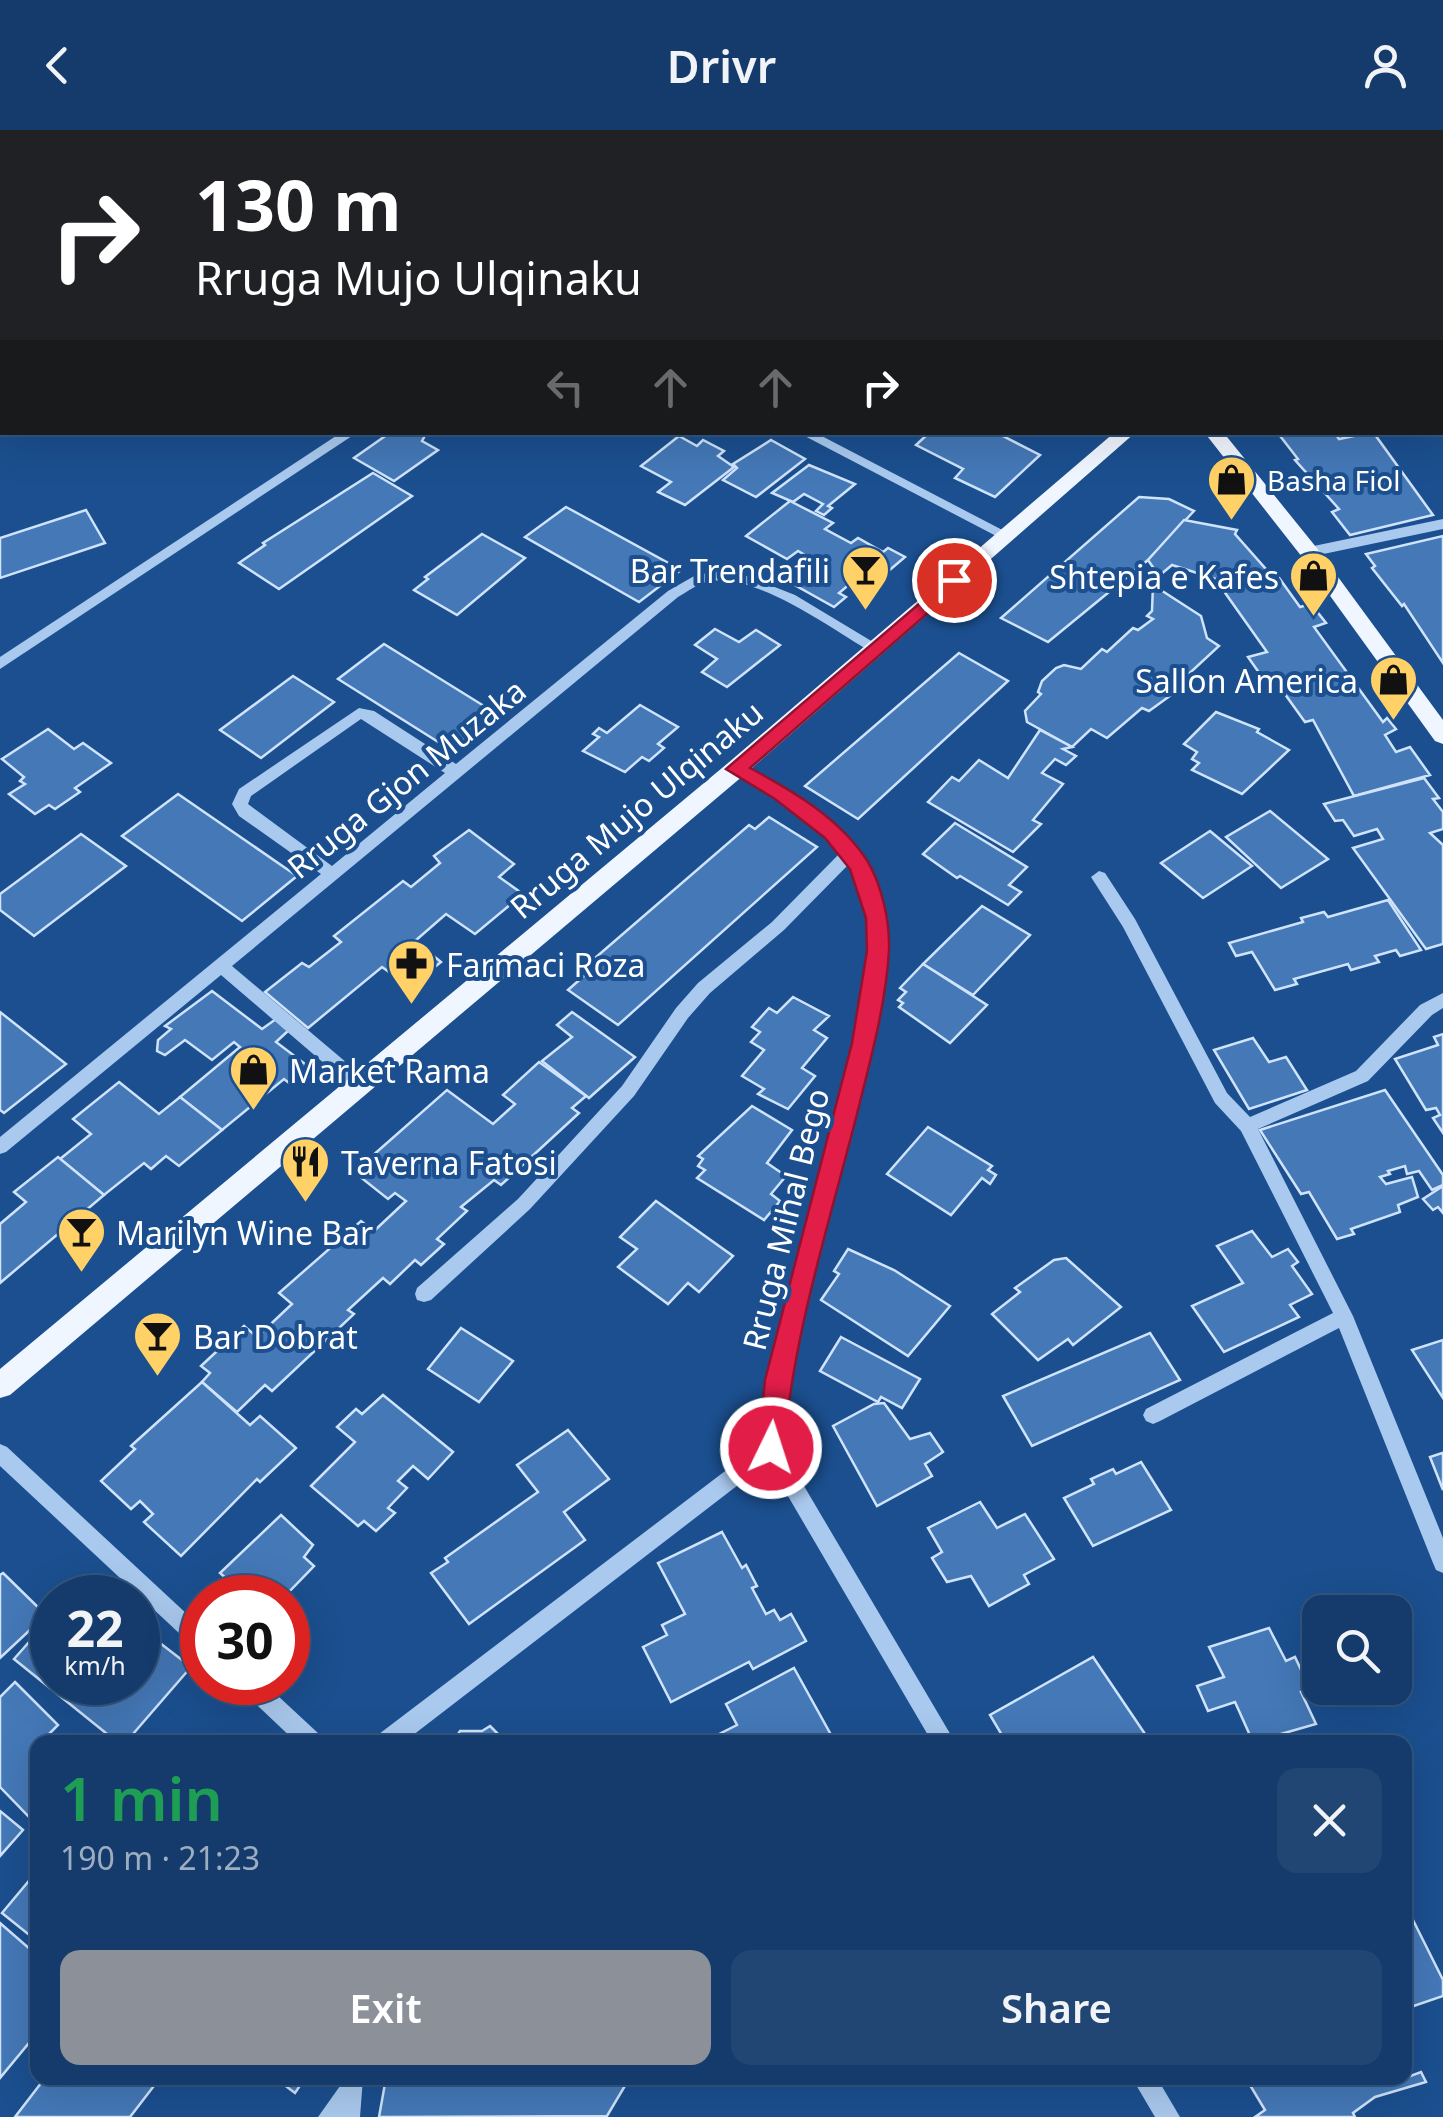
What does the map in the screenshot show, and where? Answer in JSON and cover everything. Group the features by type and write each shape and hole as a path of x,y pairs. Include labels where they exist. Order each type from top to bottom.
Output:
{"main road":[{"name":"Rruga Mujo Ulqinaku","path":"0,1386 736,769 1123,435"},
{"path":"1215,435 1309,552 1443,736"}],"street":[{"path":"0,664 347,435"},
{"path":"809,435 1006,535"},
{"path":"1309,552 1443,524"},
{"name":"Rruga Gjon Muzaka","path":"0,1147 673,594 701,578 734,575 760,585 876,648"},
{"path":"332,874 245,812 240,804 244,793 359,713 456,772"},
{"name":"Rruga Mihal Bego","path":"736,769 782,794 850,852 872,893 877,918 873,993 777,1380 771,1448"},
{"path":"424,1294 524,1204 615,1105 704,988 778,926 850,852"},
{"path":"1099,877 1129,923 1221,1098 1247,1126 1344,1316 1443,1563"},
{"path":"221,966 360,1084"},
{"path":"1247,1126 1362,1076 1426,1010 1443,1000"},
{"path":"1152,1415 1344,1316"},
{"path":"396,1735 771,1448 940,1735"},
{"path":"0,1453 180,1621"},
{"path":"272,1705 304,1735"},
{"path":"330,2117 350,2085"},
{"path":"348,2117 351,2085"},
{"path":"1148,2085 1168,2117"}],"building":[{"path":"387,435 425,435 422,441 438,450 394,481 354,458"},
{"path":"927,435 1001,435 1040,455 995,497 955,478 963,469 916,445"},
{"path":"1279,435 1336,435 1339,439 1375,435 1433,515 1350,535 1332,512 1339,509 1295,460 1298,459"},
{"path":"679,436 697,446 703,440 724,451 718,456 734,467 685,505 658,492 671,482 641,466"},
{"path":"771,440 805,459 756,497 723,480 737,468 733,464"},
{"path":"809,465 855,484 828,506 832,508 824,515 816,511 823,504 804,494 793,502 772,493"},
{"path":"373,473 412,496 279,589 239,563 263,543"},
{"path":"1139,497 1169,499 1194,511 1148,560 1048,642 1001,618"},
{"path":"790,501 833,523 825,529 851,543 858,538 883,552 888,548 905,557 878,580 864,572 839,593 846,597 834,607 784,579 810,558 798,551 787,559 746,536"},
{"path":"566,507 681,570 639,602 525,537"},
{"path":"86,510 105,543 0,578 0,538"},
{"path":"1184,520 1237,530 1235,534 1272,576 1221,587 1216,579 1172,565 1159,576 1148,560"},
{"path":"482,534 525,558 457,615 414,590 428,579 425,577"},
{"path":"1443,536 1443,663 1404,604 1372,568 1375,566 1366,554"},
{"path":"1277,575 1300,607 1311,604 1326,623 1314,627 1383,722 1387,718 1396,729 1385,735 1396,752 1410,747 1430,775 1354,796 1313,720 1305,722 1282,690 1298,687 1291,677 1267,684 1248,657 1267,652 1221,587"},
{"path":"1153,585 1201,616 1207,638 1219,646 1180,682 1174,693 1149,711 1142,708 1107,738 1091,729 1072,747 1027,722 1025,711 1041,694 1038,692 1042,681 1056,668 1064,665 1081,669 1102,649 1107,652 1133,628 1138,630 1153,619 1147,616 1152,611"},
{"path":"715,629 739,642 756,630 780,645 727,687 702,672 717,659 695,645"},
{"path":"384,644 497,714 451,750 338,679"},
{"path":"959,653 1008,681 858,819 805,786"},
{"path":"293,676 334,702 261,758 220,730"},
{"path":"640,705 678,727 658,744 664,748 649,761 642,757 625,772 583,751 599,737 593,734 599,728 607,733"},
{"path":"1216,712 1259,729 1257,732 1289,750 1242,794 1192,770 1199,763 1192,759 1197,752 1184,744"},
{"path":"48,729 74,749 83,743 111,763 75,788 80,792 55,809 49,805 35,814 9,794 25,784 20,781 24,777 2,759"},
{"path":"1040,730 1072,747 1063,749 1076,756 1066,765 1055,759 1042,773 1063,784 1033,820 1041,824 1013,852 928,802 952,777 959,781 979,760 1008,778"},
{"path":"1424,778 1439,798 1433,799 1443,812 1443,829 1430,833 1443,845 1443,944 1426,949 1353,848 1383,839 1377,829 1354,836 1343,820 1335,821 1324,804"},
{"path":"178,794 297,876 242,921 122,836"},
{"path":"1270,811 1328,859 1281,888 1226,837"},
{"path":"769,817 817,847 618,1025 568,990 585,975 580,971 749,825 755,829"},
{"path":"955,823 1027,867 1009,885 1021,892 1008,905 960,876 957,878 923,854"},
{"path":"469,830 514,864 499,877 523,894 475,934 446,914 415,941 441,962 410,987 382,967 308,1028 265,992 302,963 309,967 341,942 334,936 403,881 411,887 440,863 434,856"},
{"path":"1210,831 1252,866 1203,898 1161,863"},
{"path":"81,834 126,866 34,936 0,910 0,894"},
{"path":"1388,900 1421,950 1400,956 1396,950 1375,956 1379,962 1351,970 1348,964 1294,979 1297,984 1275,990 1252,952 1236,956 1229,943 1303,922 1301,918 1324,912 1328,917"},
{"path":"982,906 1030,935 973,995 923,964"},
{"path":"923,964 987,1005 950,1043 899,1007 903,1003 898,1000 906,992 900,988"},
{"path":"212,991 262,1029 276,1019 289,1030 276,1042 309,1067 289,1083 284,1079 222,1130 180,1097 240,1047 234,1042 212,1060 185,1040 165,1055 157,1051 158,1040 171,1029 165,1026"},
{"path":"793,997 829,1016 814,1030 827,1038 802,1068 815,1076 788,1109 758,1094 764,1089 742,1076 764,1050 751,1042 760,1032 752,1027 769,1008 777,1013"},
{"path":"0,1012 66,1064 4,1113 0,1110"},
{"path":"572,1012 635,1057 589,1098 542,1061 572,1037 557,1025"},
{"path":"1443,1034 1443,1133 1433,1118 1440,1115 1436,1108 1426,1110 1395,1059 1438,1045 1434,1037"},
{"path":"1253,1038 1269,1062 1286,1057 1307,1090 1249,1109 1214,1050"},
{"path":"539,1062 586,1096 572,1108 579,1113 501,1185 494,1180 461,1207 467,1211 437,1239 444,1244 421,1265 415,1260 390,1284 383,1278 348,1310 354,1314 272,1391 265,1385 237,1412 202,1382 210,1373 201,1366 244,1326 257,1337 292,1304 279,1293 361,1221 374,1231 406,1201 395,1193 388,1199 354,1172 447,1090 493,1124 515,1104 503,1095"},
{"path":"119,1082 159,1114 180,1097 222,1130 179,1166 166,1156 151,1169 144,1163 104,1195 60,1159 91,1134 73,1119"},
{"path":"1385,1090 1443,1175 1443,1185 1432,1190 1419,1171 1407,1174 1405,1166 1388,1171 1390,1174 1380,1177 1386,1184 1412,1177 1418,1197 1398,1205 1400,1212 1351,1229 1354,1234 1337,1239 1309,1192 1301,1194 1260,1130"},
{"path":"752,1106 792,1130 767,1163 786,1176 771,1194 780,1201 764,1220 697,1178 705,1170 698,1166 703,1159 698,1156"},
{"path":"928,1127 992,1166 988,1170 996,1175 990,1184 982,1178 951,1215 887,1174"},
{"path":"58,1157 104,1195 0,1283 0,1224 26,1202 14,1192"},
{"path":"1443,1186 1443,1213 1438,1207 1433,1210 1423,1199"},
{"path":"656,1201 733,1256 699,1292 688,1283 668,1304 618,1267 637,1249 620,1237"},
{"path":"1252,1231 1272,1257 1288,1249 1298,1262 1292,1266 1312,1294 1290,1305 1299,1317 1224,1352 1192,1306 1243,1283 1217,1246"},
{"path":"848,1249 894,1270 950,1306 908,1356 821,1300 839,1274 834,1271"},
{"path":"1066,1258 1121,1307 1073,1345 1068,1339 1038,1360 992,1314 1020,1292 1015,1288 1054,1260"},
{"path":"461,1328 513,1361 479,1402 428,1369"},
{"path":"1150,1333 1180,1380 1032,1446 1003,1396"},
{"path":"841,1337 920,1379 902,1408 881,1397 878,1402 820,1371"},
{"path":"1443,1340 1443,1398 1412,1350"},
{"path":"202,1382 250,1425 260,1416 296,1448 260,1482 257,1479 181,1556 144,1522 153,1514 140,1501 131,1509 101,1481 135,1449 131,1446"},
{"path":"383,1395 453,1452 428,1479 413,1466 398,1481 407,1488 388,1508 395,1513 376,1531 364,1521 358,1526 311,1486 355,1442 337,1427 356,1409 362,1414"},
{"path":"884,1403 910,1439 930,1433 943,1452 925,1464 932,1476 877,1506 833,1426 874,1404"},
{"path":"568,1430 609,1479 564,1512 585,1540 469,1624 431,1573 448,1562 445,1558 538,1492 517,1465"},
{"path":"1443,1455 1443,1490 1430,1457"},
{"path":"1141,1462 1171,1510 1093,1546 1064,1498 1094,1484 1091,1479 1113,1469 1116,1474"},
{"path":"980,1502 997,1528 1025,1514 1054,1559 1024,1575 1029,1584 989,1606 971,1576 947,1582 932,1558 942,1552 928,1528"},
{"path":"281,1515 313,1545 304,1557 314,1566 305,1575 220,1573"},
{"path":"722,1532 742,1568 746,1565 757,1586 752,1588 766,1614 774,1610 780,1620 791,1614 806,1641 753,1669 749,1662 671,1702 643,1647 667,1635 662,1625 685,1614 658,1563"},
{"path":"3,1573 30,1599 30,1630 0,1658"},
{"path":"1269,1628 1286,1661 1295,1657 1302,1672 1302,1705 1307,1705 1316,1724 1278,1735 1250,1735 1235,1702 1208,1711 1197,1686 1224,1677 1209,1647"},
{"path":"30,1641 30,1672 14,1659"},
{"path":"160,1643 180,1658 180,1680 160,1703"},
{"path":"1093,1657 1146,1735 1002,1735 990,1715"},
{"path":"794,1668 831,1735 717,1735 737,1725 726,1704"},
{"path":"15,1682 30,1697 30,1705 38,1705 58,1725 52,1735 30,1735 30,1818 0,1787 0,1697"},
{"path":"71,1705 158,1705 132,1735 108,1735"},
{"path":"490,1726 499,1735 457,1735 460,1731 482,1731"},
{"path":"0,1811 23,1830 0,1856"},
{"path":"30,1880 30,1936 2,1913"},
{"path":"1412,1918 1443,1980 1443,1996 1412,2007"},
{"path":"0,1923 30,1949 30,2042 0,2078"},
{"path":"1421,2072 1426,2082 1375,2097 1353,2113 1355,2117 1255,2117 1265,2110 1250,2085 1412,2085 1412,2075"},
{"path":"40,2085 155,2085 130,2117 15,2117"},
{"path":"284,2085 300,2085 295,2093"},
{"path":"385,2085 625,2085 607,2116 379,2117"}],"place":[{"name":"Basha Fiol","path":"1232,522"},
{"name":"Bar Trendafili","path":"865,612"},
{"name":"Shtepia e Kafes","path":"1314,618"},
{"name":"Sallon America","path":"1393,722"},
{"name":"Farmaci Roza","path":"411,1006"},
{"name":"Market Rama","path":"254,1112"},
{"name":"Taverna Fatosi","path":"306,1204"},
{"name":"Marilyn Wine Bar","path":"81,1274"},
{"name":"Bar Dobrat","path":"158,1378"}],"route":[{"path":"771,1448 777,1380 863,1043 878,951 877,918 872,893 860,866 832,833 782,794 736,769 954,580"}]}
